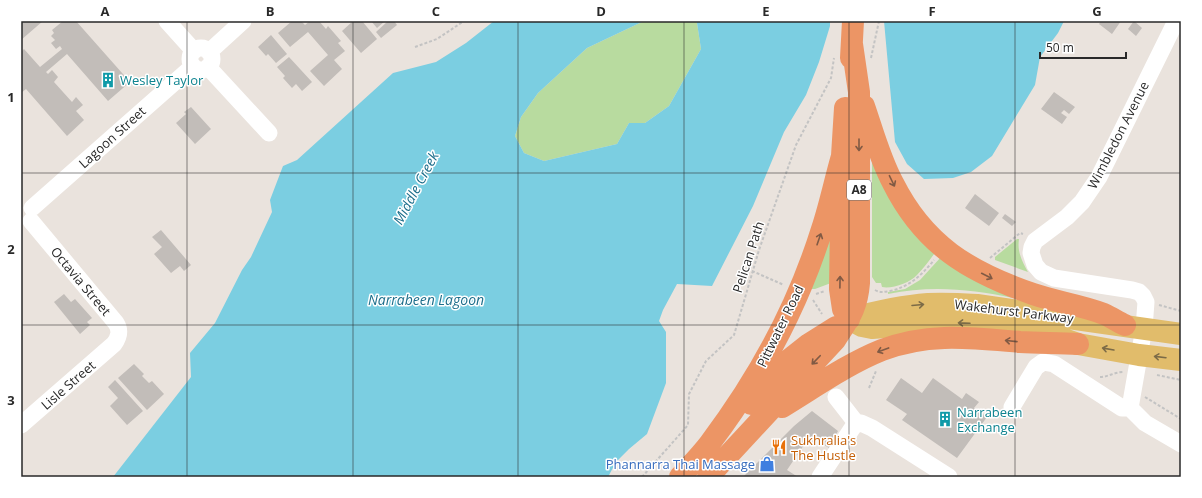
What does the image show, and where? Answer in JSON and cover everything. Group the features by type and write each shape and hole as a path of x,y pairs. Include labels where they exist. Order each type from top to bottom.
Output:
{"highway":[{"name":"Pittwater Road","path":"708,477 835,340 849,319 856,304 859,283 859,92 853,47 853,21"},
{"name":"Pittwater Road","path":"849,319 843,309 840,289 842,156 845,104 853,47"},
{"path":"859,92 892,182 917,222 944,249 968,266 1011,286 1037,296 1104,314 1134,327"},
{"name":"Pittwater Road","path":"680,477 709,443 740,400 762,365 780,332 803,282 823,228 842,156"},
{"path":"709,443 736,423 790,359 809,344 849,319"},
{"path":"760,421 843,369 883,350 910,342 935,338 959,337 1021,342 1078,344"}],"main road":[{"name":"Wakehurst Parkway","path":"849,319 906,306 944,303 977,305 1181,334"},
{"name":"Wakehurst Parkway","path":"849,319 862,326 872,328 953,322 1031,328 1078,344 1138,355 1181,360"}],"street":[{"path":"167,21 269,133"},
{"name":"Lagoon Street","path":"26,214 243,21"},
{"name":"Wimbledon Avenue","path":"1146,302 1139,292 1054,278 1041,272 1032,260 1031,253 1035,241 1072,212 1082,202 1099,177 1176,21"},
{"name":"Octavia Street","path":"26,214 116,324 119,329 119,333 114,344"},
{"path":"1130,408 1138,355 1134,327 1146,302"},
{"name":"Lisle Street","path":"21,425 114,344"},
{"path":"1012,406 1036,367 1043,362 1054,364 1122,408 1130,408 1145,423 1181,444"},
{"path":"836,397 858,424"},
{"path":"820,477 853,427 862,423 949,477"}],"path":[{"path":"415,47 437,39 464,21"},
{"path":"871,59 853,47 879,21"},
{"name":"Pelican Path","path":"642,477 688,425 689,394 706,361 734,335 758,250 796,145 831,78 853,47"},
{"path":"989,259 1020,233 1041,236"},
{"path":"984,257 996,262"},
{"path":"872,289 879,293 897,289 913,282 936,259"},
{"path":"811,296 822,314"},
{"path":"1146,302 1181,311"},
{"path":"869,388 877,369"},
{"path":"1144,397 1181,419"}],"green space":[{"path":"644,21 695,21 697,23 701,49 669,106 645,123 629,123 617,144 544,161 524,153 515,136 521,117 538,93 587,48"},
{"path":"872,159 937,250 923,269 914,278 905,283 891,287 882,287 881,283 876,283 872,277"},
{"path":"835,205 831,283 815,289 808,289"},
{"path":"1019,239 1020,256 1028,272 995,260 995,257"},
{"path":"941,257 1013,298 982,292 951,289 904,291 888,294 888,292 905,289 920,280"}],"water":[{"name":"Narrabeen Lagoon","path":"494,21 644,21 587,48 538,93 521,117 515,136 524,153 544,161 617,144 629,123 645,123 669,106 701,49 697,23 695,21 830,21 830,26 819,62 806,95 784,132 753,206 712,286 677,284 663,310 659,321 666,332 666,383 647,434 616,462 608,477 113,477 191,377 190,353 215,323 242,270 251,257 272,212 270,200 283,166 297,160 393,73 436,62 466,43"},
{"path":"884,21 1064,21 1058,33 1040,57 1035,85 992,156 971,172 953,178 924,179 907,164 895,142"}],"building":[{"path":"21,21 43,21 21,40"},
{"name":"Wesley Taylor","path":"63,21 76,21 130,82 108,101 67,54 46,72 48,74 52,70 58,77 54,82 72,102 76,97 83,105 76,111 84,120 67,136 26,89 21,93 21,52 24,49 40,67 62,49 60,46 56,49 51,43 55,40 51,36 54,33 52,30"},
{"path":"292,21 301,21 305,25 310,21 319,21 326,29 328,26 341,41 338,43 345,51 334,60 342,69 324,86 310,71 328,55 308,32 290,47 278,33"},
{"path":"353,21 362,21 377,39 361,53 342,31"},
{"path":"371,21 385,21 377,28"},
{"path":"388,21 394,21 397,25 381,38 376,32"},
{"path":"1101,21 1121,21 1112,34 1099,24"},
{"path":"1134,21 1142,28 1136,36 1128,29"},
{"path":"271,35 287,54 276,63 268,54 266,56 258,47"},
{"path":"289,57 312,82 302,91 296,84 292,88 283,78 285,76 277,67"},
{"path":"1054,92 1075,107 1069,114 1064,110 1061,113 1067,117 1062,124 1041,109"},
{"path":"191,107 211,129 195,144 176,123 186,114 184,112"},
{"path":"975,194 999,213 989,226 965,208"},
{"path":"1005,214 1016,222 1012,226 1002,218"},
{"path":"161,230 191,265 184,271 180,266 171,273 154,254 162,247 152,237"},
{"path":"64,294 71,302 75,299 92,318 87,322 90,325 80,334 54,302"},
{"path":"134,364 144,374 142,376 149,383 152,381 164,394 147,410 118,378"},
{"name":"Narrabeen Exchange","path":"901,378 922,393 933,378 962,399 966,393 979,402 974,408 987,417 957,458 902,420 907,414 886,400"},
{"path":"115,380 143,411 127,425 110,406 118,398 108,387"},
{"path":"812,411 838,431 829,448 815,439 811,445 806,442 787,470 798,477 743,477 794,426"}],"place":[{"name":"Wesley Taylor","path":"108,80"},
{"name":"Narrabeen Exchange","path":"945,419"},
{"name":"Sukhralia's The Hustle","path":"779,447"},
{"name":"Phannarra Thai Massage","path":"767,464"}],"water label":[{"name":"Middle Creek","path":"416,188"}]}
